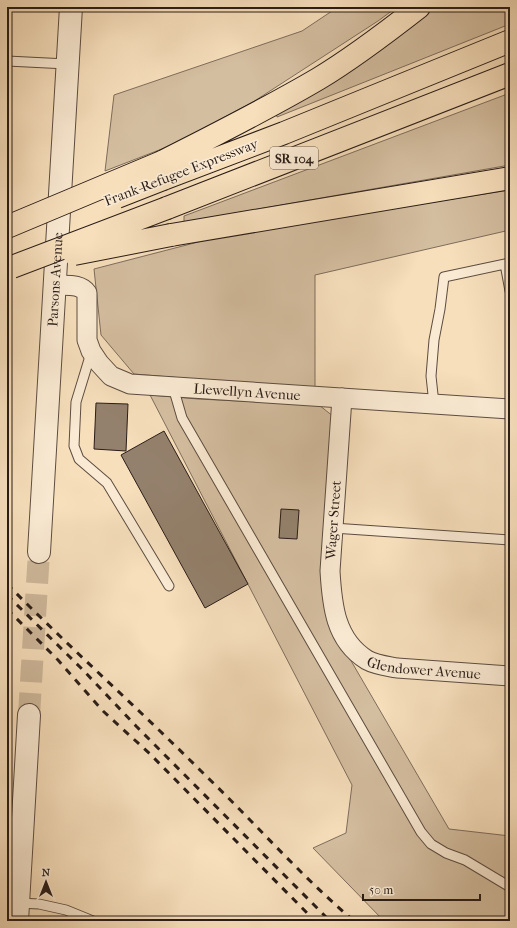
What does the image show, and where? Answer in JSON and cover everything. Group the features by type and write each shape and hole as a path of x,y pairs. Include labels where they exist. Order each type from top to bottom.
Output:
{"highway":[{"path":"7,228 162,170 319,78 388,31 419,7"},
{"name":"Frank-Refugee Expressway","path":"7,240 162,170 284,133 510,41"},
{"name":"Frank-Refugee Expressway","path":"9,267 167,208 510,74"},
{"path":"9,267 171,235 510,178"}],"street":[{"name":"Parsons Avenue","path":"39,552 71,7"},
{"name":"Llewellyn Avenue","path":"55,285 78,286 84,288 87,293 87,340 91,351 99,363 111,376 130,384 510,409"},
{"name":"Wager Street","path":"342,398 330,571 336,620 346,639"},
{"name":"Glendower Avenue","path":"346,639 356,651 368,660 381,665 397,668 510,676"},
{"path":"14,909 29,715"}],"lane":[{"path":"7,61 67,64"},
{"path":"434,404 431,376 434,340 444,277 508,263 510,291"},
{"path":"91,351 76,402 74,446 79,459 107,483 169,586"},
{"path":"173,387 182,418 421,832 431,844 446,853 465,860 510,887"},
{"path":"333,528 510,540"},
{"path":"14,909 39,904 66,910 93,921"}],"shaded area":[{"path":"338,7 397,7 378,21 253,102 172,145 105,171 114,95 302,31"},
{"path":"432,7 510,7 510,24 277,117 275,110"},
{"path":"510,93 510,165 184,222 184,216"},
{"path":"510,190 510,230 315,275 315,389 134,374 101,335 94,269 229,234"},
{"path":"150,395 319,405 334,417 329,623 449,829 510,836 510,921 384,921 313,848 346,833 352,785"}],"building":[{"path":"96,403 128,404 126,451 94,449"},
{"path":"164,431 248,584 205,608 121,455"},
{"path":"281,509 299,510 297,539 279,538"}],"tunnel":[{"path":"29,715 39,552"}],"railway":[{"path":"7,584 224,793 315,886 354,921"},
{"path":"7,595 330,921"},
{"path":"7,609 58,660 103,711 150,754 315,921"}]}
